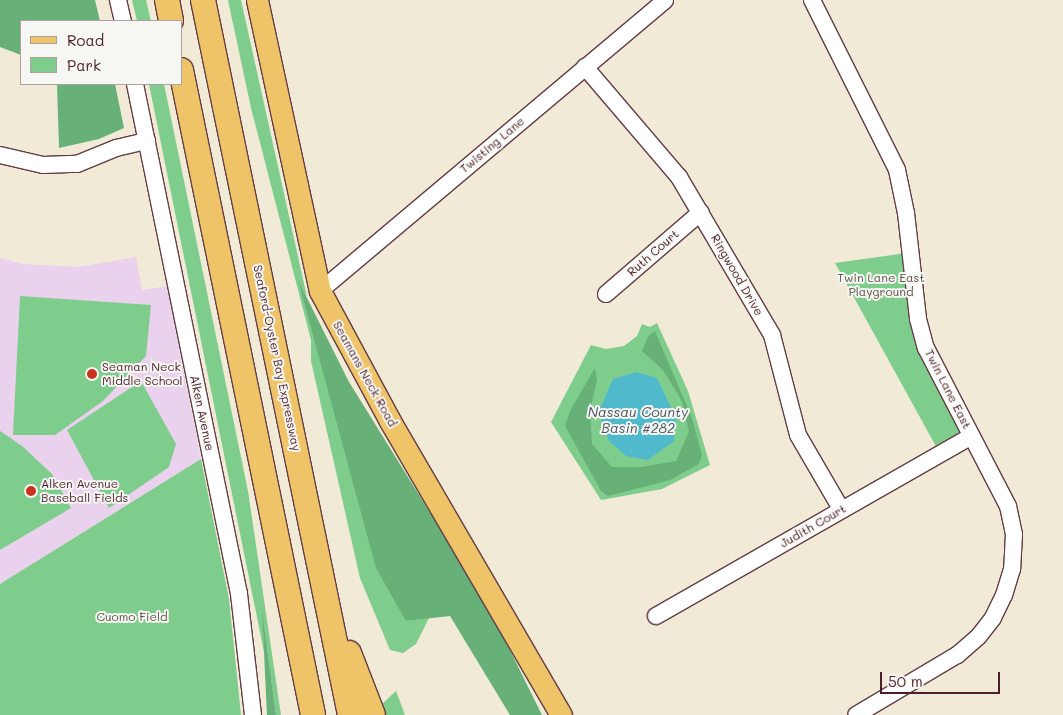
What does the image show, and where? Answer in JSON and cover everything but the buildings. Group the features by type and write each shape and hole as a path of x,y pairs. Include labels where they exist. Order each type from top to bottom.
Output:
{"highway":[{"path":"167,0 171,20"},
{"name":"Seaford-Oyster Bay Expressway","path":"203,0 350,715"},
{"path":"182,75 313,715"},
{"path":"323,584 372,715"},
{"path":"288,592 301,715"}],"main road":[{"name":"Seamans Neck Road","path":"257,0 320,291 390,421 561,715"}],"street":[{"path":"118,0 123,20"},
{"name":"Twisting Lane","path":"320,291 665,0"},
{"name":"Twin Lane East","path":"812,0 897,170 906,212 918,319 926,348 1008,506 1014,534 1012,569 1004,595 993,618 957,655 856,715"},
{"name":"Ringwood Drive","path":"586,67 680,177 772,335 798,435 841,509"},
{"name":"Alken Avenue","path":"135,85 239,594 253,715"},
{"path":"0,154 43,165 77,164 116,148 147,142"},
{"name":"Ruth Court","path":"606,294 701,212"},
{"name":"Judith Court","path":"656,616 971,436"}],"shaded area":[{"name":"Seaman Neck Middle School","path":"136,257 142,290 167,286 201,459 0,584 0,258 23,264 79,267"}],"green space":[{"path":"0,0 95,0 100,20 20,20 20,55 0,47"},
{"path":"132,0 146,0 151,20 137,20"},
{"path":"228,0 241,0 307,297 299,283 406,621 429,618 416,644 403,653 390,650 360,578 311,361 311,340 251,108"},
{"path":"57,85 115,85 124,128 99,139 59,148"},
{"path":"149,85 164,85 248,491 281,715 276,715 263,619 264,652"},
{"name":"Twin Lane East Playground","path":"907,253 913,315 966,434 938,450 835,263"},
{"path":"298,280 349,382 488,606 542,715 510,715 450,616 406,621 376,568"},
{"path":"20,296 151,305 146,356 103,401 55,435 13,435"},
{"path":"657,323 688,391 710,465 662,489 601,500 551,422 591,345 606,349 624,346 637,336 642,324 650,327"},
{"path":"655,331 692,418 702,455 699,464 670,480 608,496 601,491 565,426 571,409 595,368 597,380 590,410 592,444 612,467 641,467 676,461 689,432 682,401 663,370 642,351 648,337"},
{"path":"141,381 176,444 169,467 109,508 67,430"},
{"name":"Alken Avenue Baseball Fields","path":"0,431 22,446 52,474 71,508 0,550"},
{"name":"Cuomo Field","path":"201,459 229,599 241,715 0,715 0,584"},
{"path":"262,610 276,715 267,715"},
{"path":"396,691 405,715 384,715 381,705"}],"water":[{"name":"Nassau County Basin #282","path":"637,372 657,378 676,418 674,441 648,460 626,456 609,441 602,423 600,409 613,379"}],"place":[{"name":"Seaman Neck Middle School","path":"92,374"},
{"name":"Alken Avenue Baseball Fields","path":"31,491"}]}
